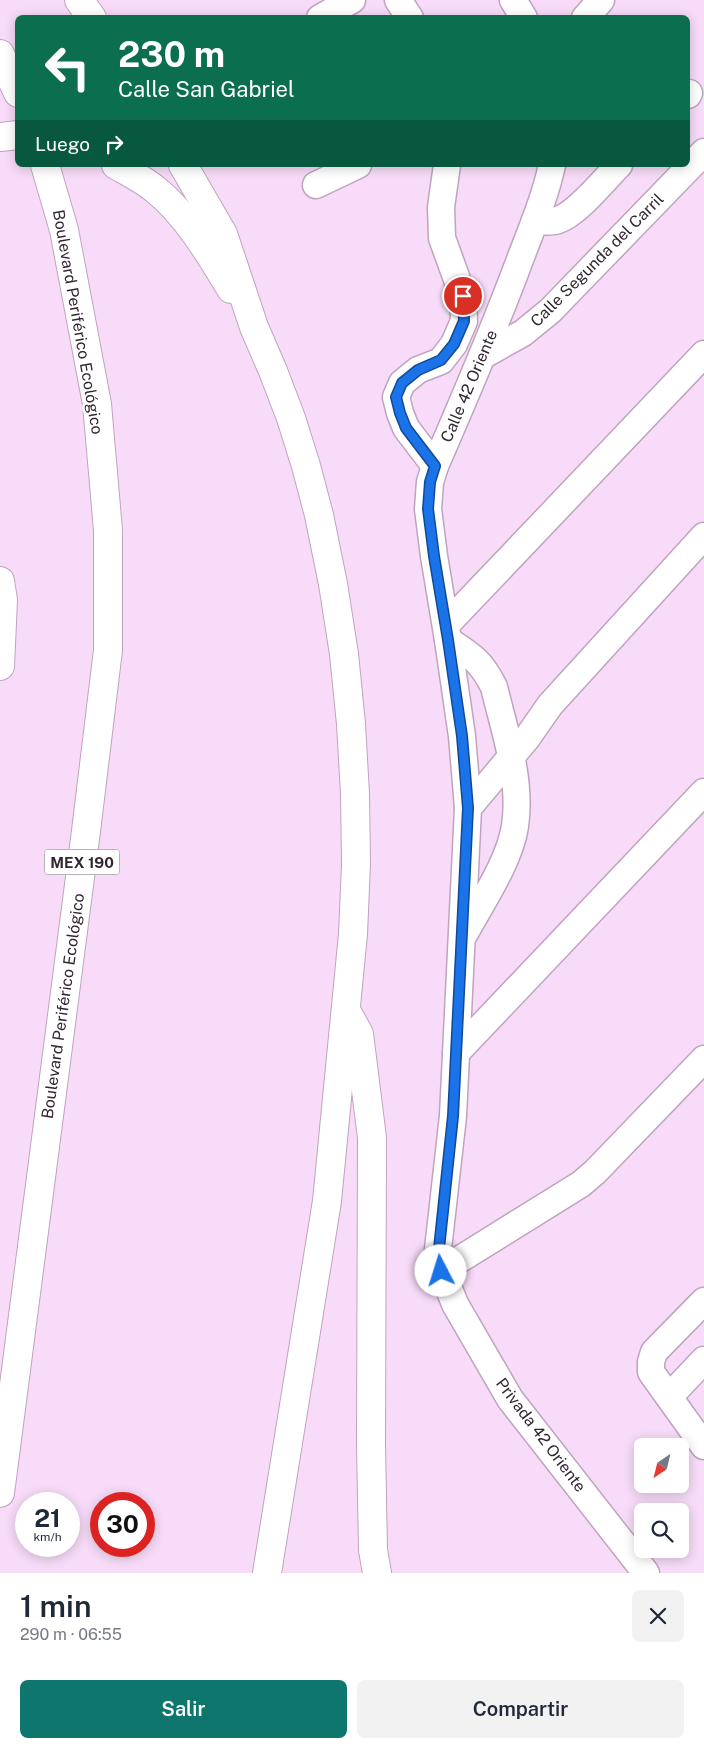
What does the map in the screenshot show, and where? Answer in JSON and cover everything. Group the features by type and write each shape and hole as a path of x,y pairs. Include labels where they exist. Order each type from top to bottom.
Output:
{"highway":[{"path":"79,0 90,15"},
{"path":"2,58 15,86"},
{"path":"0,137 15,135"},
{"name":"Boulevard Periférico Ecológico","path":"0,1493 108,650 108,530 97,404 64,230 46,167"},
{"path":"119,167 155,189 171,203 218,268 254,327"},
{"path":"183,167 223,234 254,327 276,378 306,466 327,549 344,654 351,724 356,855 353,934 327,1201 268,1573"},
{"path":"0,581 3,600 0,666"},
{"path":"345,1008 359,1034 372,1138 371,1446 373,1550 377,1573"}],"street":[{"path":"325,15 352,0"},
{"path":"513,0 522,15"},
{"path":"588,15 601,0"},
{"name":"Calle Segunda del Carril","path":"690,166 704,152"},
{"path":"316,185 354,167"},
{"path":"435,466 406,428 396,397 402,383 418,370 441,360 454,344 464,321 463,296 442,238 441,207 447,167"},
{"name":"Calle 42 Oriente","path":"441,1271 438,1258 453,1116 468,808 462,736 428,509 430,482 535,221 547,189 552,167"},
{"path":"535,221 556,221 566,217 578,208 617,167"},
{"name":"Calle Segunda del Carril","path":"482,356 523,333 550,311 689,167"},
{"path":"462,938 504,861 515,828 518,801 516,779 494,688 476,659 447,633 704,354"},
{"path":"468,808 527,738 550,705 704,536"},
{"path":"462,736 550,705"},
{"path":"456,1053 704,792"},
{"path":"441,1271 581,1184 595,1172 704,1059"},
{"name":"Privada 42 Oriente","path":"441,1271 455,1304 510,1399 646,1573"},
{"path":"704,1301 654,1352 651,1362 651,1372 704,1446"},
{"path":"669,1397 704,1360"}],"route":[{"path":"441,1271 438,1258 453,1116 468,808 462,736 428,509 430,482 435,466 406,428 396,397 402,383 418,370 441,360 454,344 464,321 463,296"}]}
